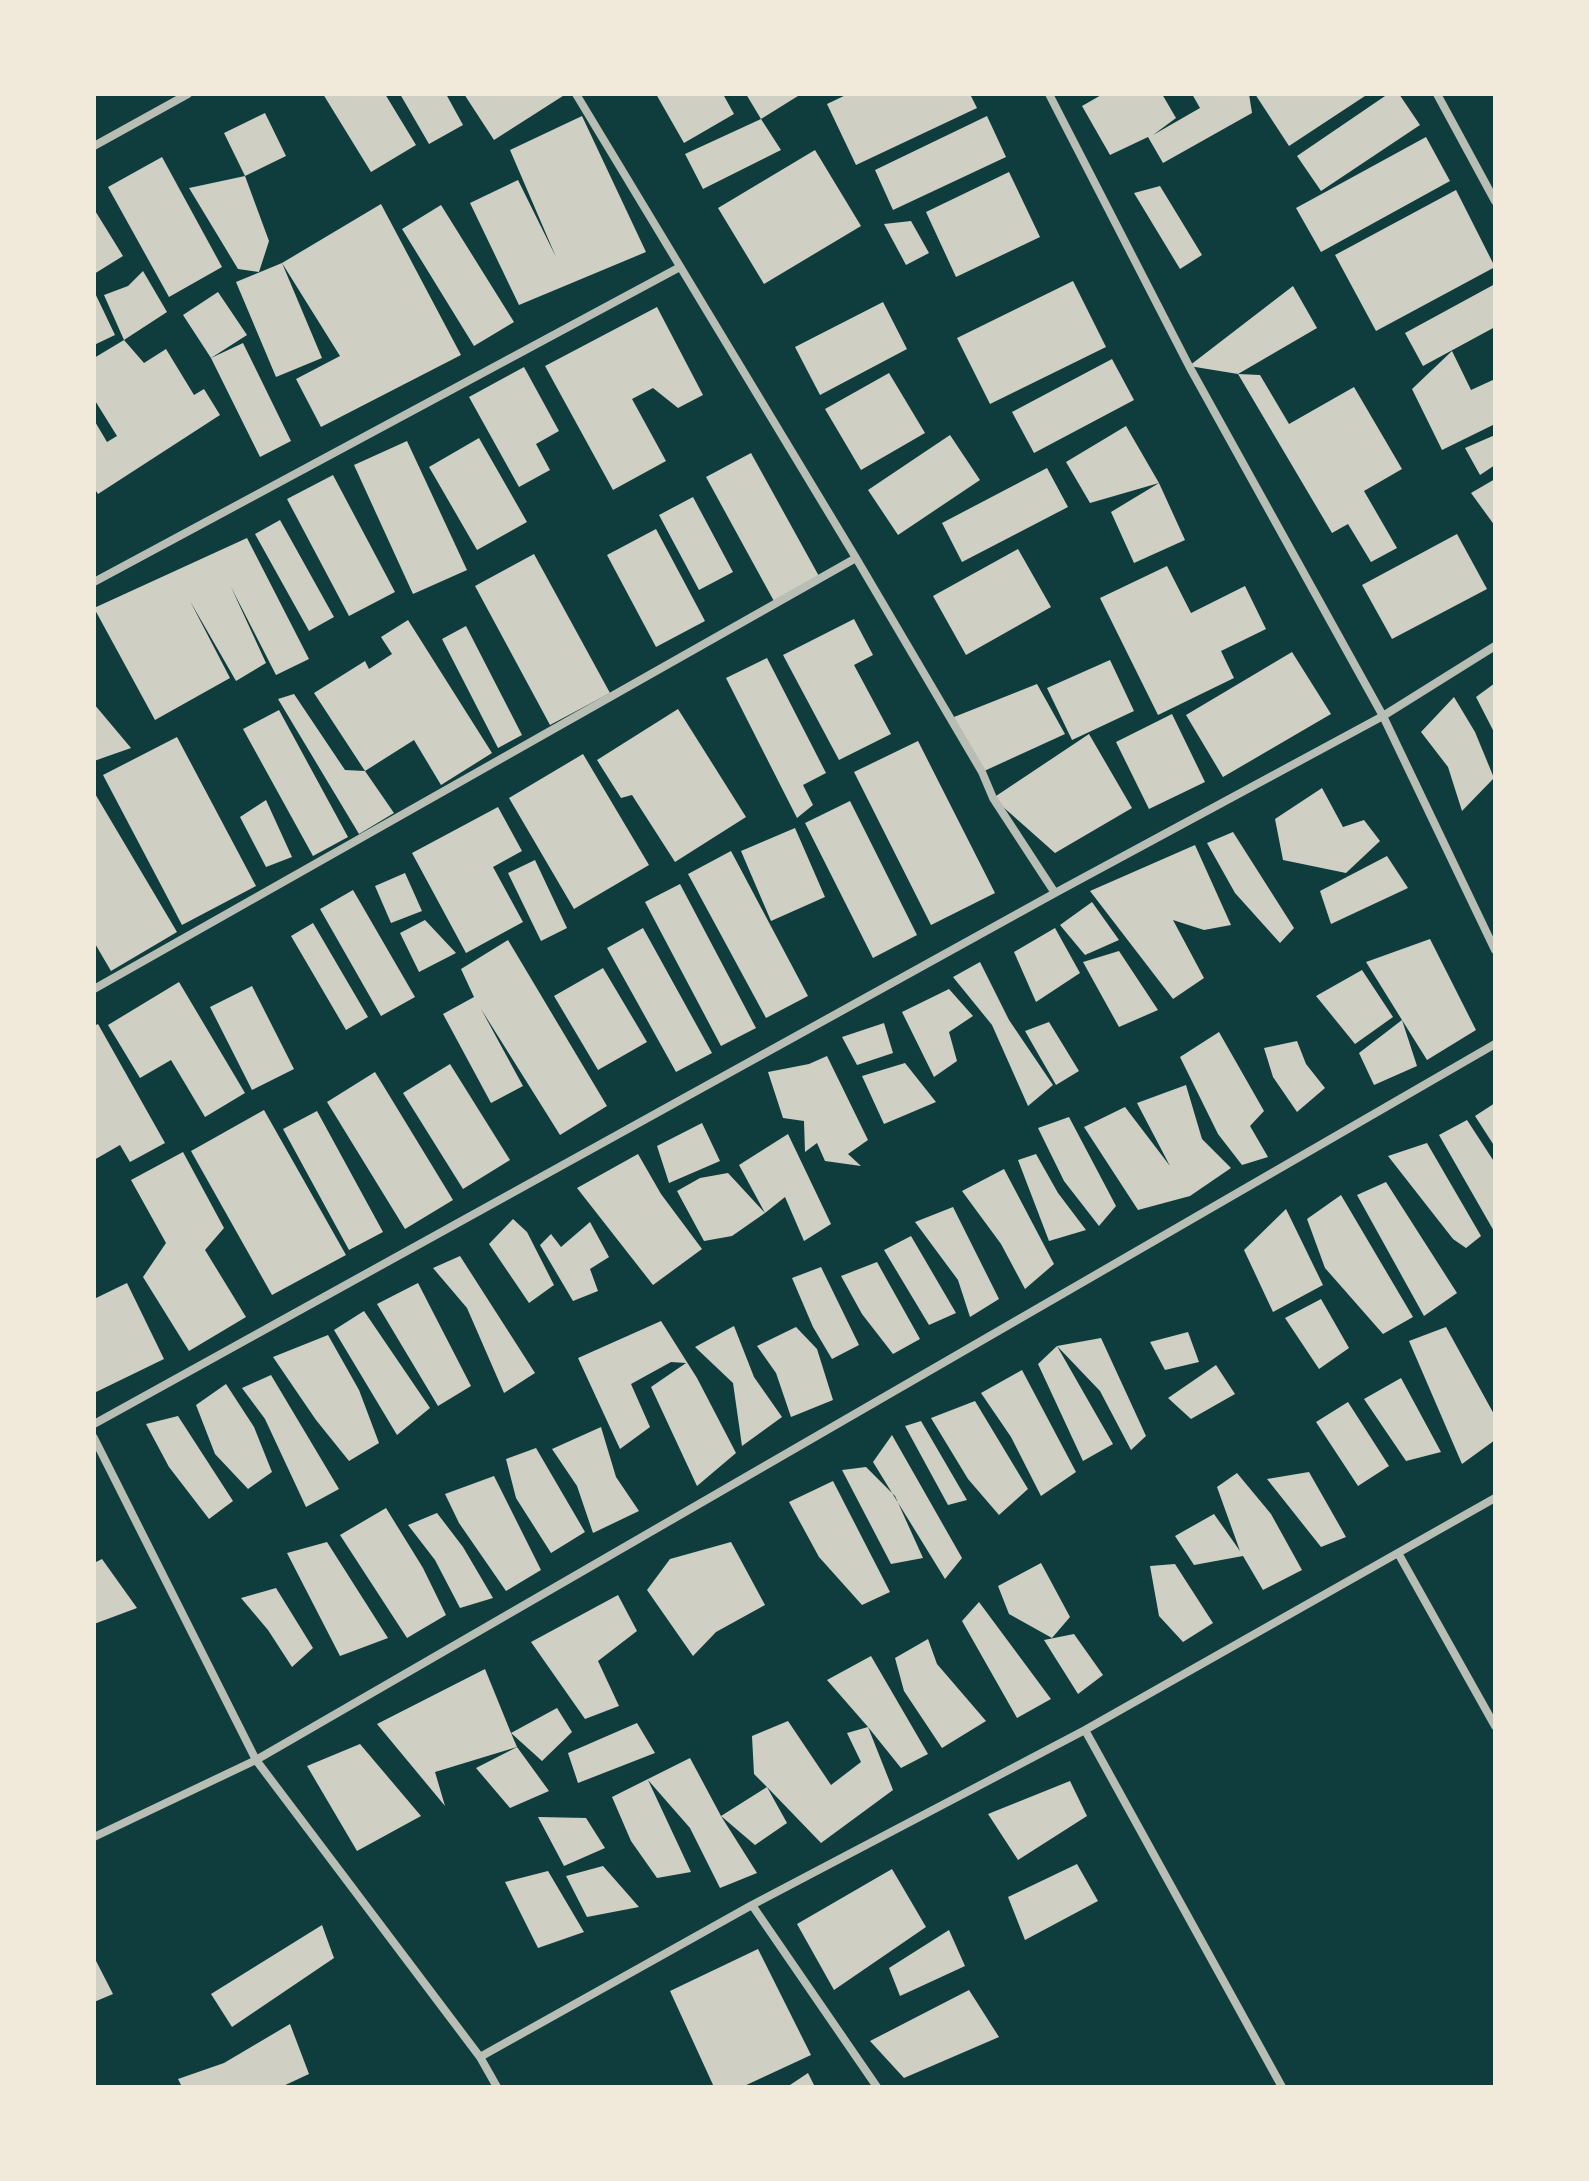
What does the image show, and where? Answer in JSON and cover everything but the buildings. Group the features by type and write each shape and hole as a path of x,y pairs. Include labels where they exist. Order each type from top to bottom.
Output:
{"street":[{"path":"94,146 188,94"},
{"path":"576,94 856,558 982,772 993,798 1055,893"},
{"path":"1049,94 1189,366 1383,716 1495,950"},
{"path":"1437,94 1495,201"},
{"path":"94,582 680,267"},
{"path":"94,989 856,558"},
{"path":"94,1424 1055,893 1383,716 1495,646"},
{"path":"94,1837 256,1760 1495,1044"},
{"path":"94,1438 256,1760 480,2057 497,2087"},
{"path":"480,2057 752,1905 1085,1730 1495,1498"},
{"path":"1398,1553 1495,1726"},
{"path":"1085,1730 1282,2087"},
{"path":"752,1905 877,2087"}]}
